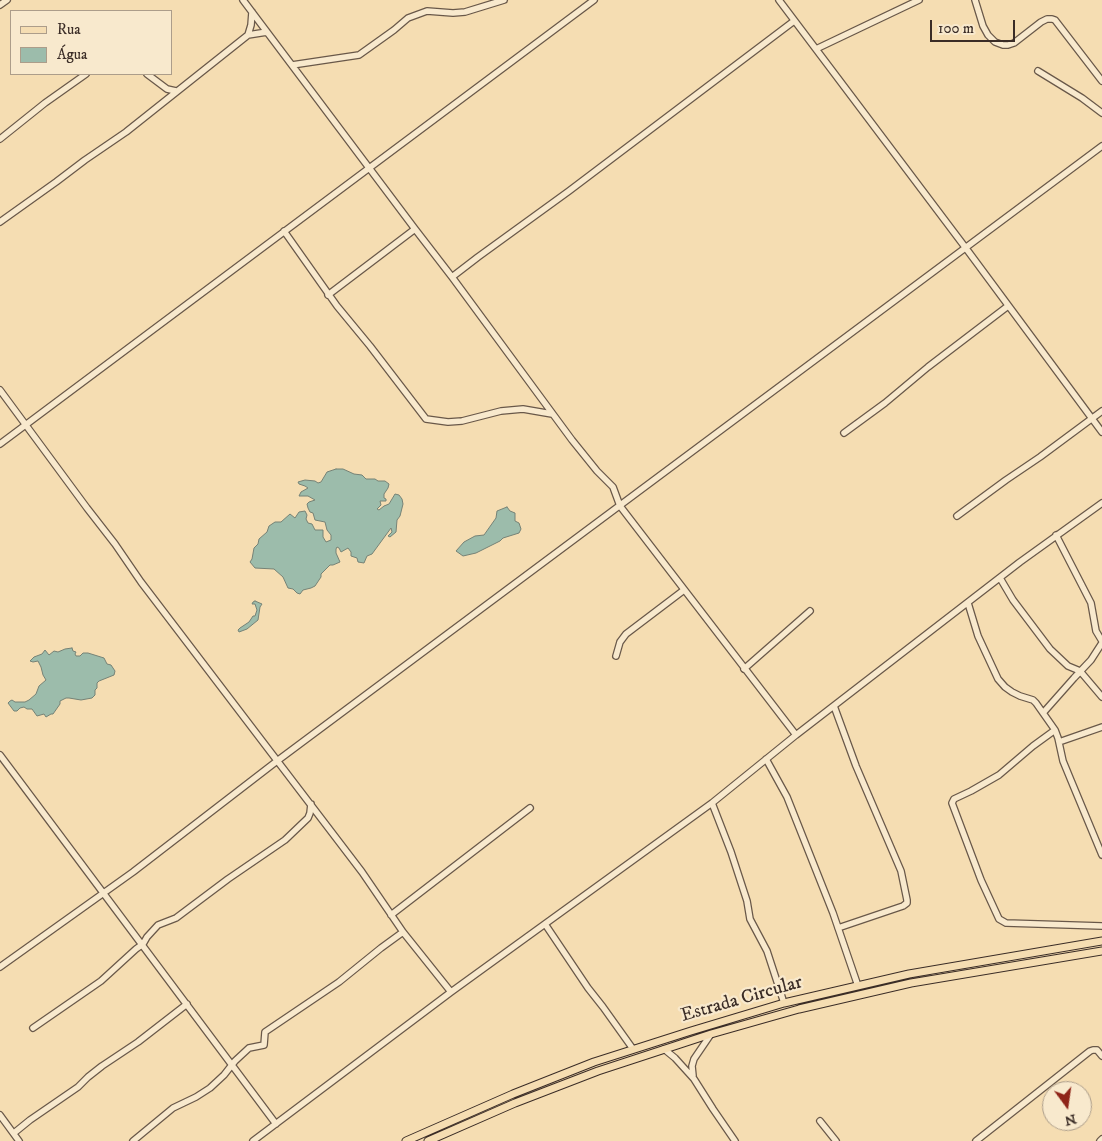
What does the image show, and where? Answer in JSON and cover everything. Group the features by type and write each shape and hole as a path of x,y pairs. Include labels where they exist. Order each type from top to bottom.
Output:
{"main road":[{"name":"Estrada Circular","path":"406,1141 513,1094 594,1062 784,1003 910,974 1102,941"},
{"name":"Estrada Circular","path":"428,1141 515,1103 598,1071 711,1034 799,1009 912,983 1102,950"}],"street":[{"path":"0,5 7,0"},
{"path":"243,0 452,277 552,414 612,487 620,506 796,735"},
{"path":"292,65 359,55 408,18 427,10 453,13 465,12 504,0"},
{"path":"0,444 594,0"},
{"path":"779,0 1102,432"},
{"path":"816,49 919,0"},
{"path":"975,0 983,26 988,35 995,42 1003,45 1014,43 1047,19 1054,20 1102,81"},
{"path":"248,35 252,12"},
{"path":"452,277 794,21"},
{"path":"0,222 84,160 126,132 248,35 267,32"},
{"path":"1038,71 1082,98 1102,113"},
{"path":"0,139 45,103 85,75"},
{"path":"148,75 167,89 176,91"},
{"path":"0,967 104,893 277,761 1102,146"},
{"path":"328,295 415,229"},
{"path":"284,231 328,295 426,419 448,422 462,421 501,411 523,409 552,414"},
{"path":"844,433 886,403 928,367 1008,306"},
{"path":"0,390 142,582 362,872 403,932 451,992"},
{"path":"956,516 1040,457 1102,410"},
{"path":"253,1141 451,992 712,803 796,735 1000,578 1102,503"},
{"path":"1044,713 1091,660 1102,642 1096,631 1091,603 1056,535"},
{"path":"1000,578 1013,600 1050,649 1068,666 1080,671 1102,697"},
{"path":"616,656 620,642 626,634 684,590"},
{"path":"968,603 978,636 998,679 1012,692 1033,700 1055,730 1063,761 1102,855"},
{"path":"744,669 810,611"},
{"path":"834,706 856,766 901,871 907,900 907,903 903,906 838,928"},
{"path":"1059,742 1102,727"},
{"path":"1055,730 999,775 954,799 952,803 981,880 999,920 1006,923 1102,926"},
{"path":"0,755 276,1124"},
{"path":"766,759 787,797 838,928 858,986"},
{"path":"270,767 285,770"},
{"path":"712,803 748,902 750,919 767,951 784,1003"},
{"path":"33,1028 101,981 143,944 158,925 176,918 285,840 308,818 311,804"},
{"path":"391,915 530,808"},
{"path":"545,924 588,988 604,1007 633,1049"},
{"path":"133,1141 173,1108 210,1088 249,1048 264,1045 265,1032 339,982 403,932"},
{"path":"14,1133 187,1004"},
{"path":"694,1079 692,1066 699,1051 711,1034"},
{"path":"664,1049 694,1079 735,1141"},
{"path":"976,1141 1090,1051 1097,1050 1102,1056"},
{"path":"0,1115 19,1141"},
{"path":"820,1121 836,1141"}],"water":[{"path":"343,469 362,475 366,479 385,481 389,484 384,494 386,501 380,501 381,505 377,509 379,510 389,504 395,494 399,495 403,504 397,520 396,532 390,537 388,536 392,532 391,528 372,554 367,556 364,563 358,562 357,558 351,556 348,548 341,552 337,547 336,553 340,562 330,565 321,574 315,586 303,590 300,594 288,588 283,577 274,569 255,568 250,562 254,548 258,544 259,539 267,532 269,526 275,522 281,522 290,514 295,518 299,512 305,511 308,523 312,524 315,530 323,530 323,537 326,542 331,540 331,535 327,530 325,522 315,520 313,513 308,508 307,504 315,500 308,496 299,496 301,492 308,488 298,482 305,480 321,482 327,472"},
{"path":"507,507 515,513 515,521 519,523 521,529 519,533 503,538 476,553 463,556 456,551 464,542 475,536 484,535 496,518 497,511"},
{"path":"255,601 262,604 258,620 247,629 239,632 240,628 255,616 257,610 255,604 252,604"},
{"path":"72,648 76,652 76,656 88,653 104,658 107,664 111,665 115,671 114,675 97,683 95,695 92,698 81,700 66,698 60,701 53,714 46,717 44,714 37,716 32,709 24,707 14,711 8,703 10,701 25,702 29,700 46,680 38,661 30,661 45,650 49,655 54,651 58,652"}]}
